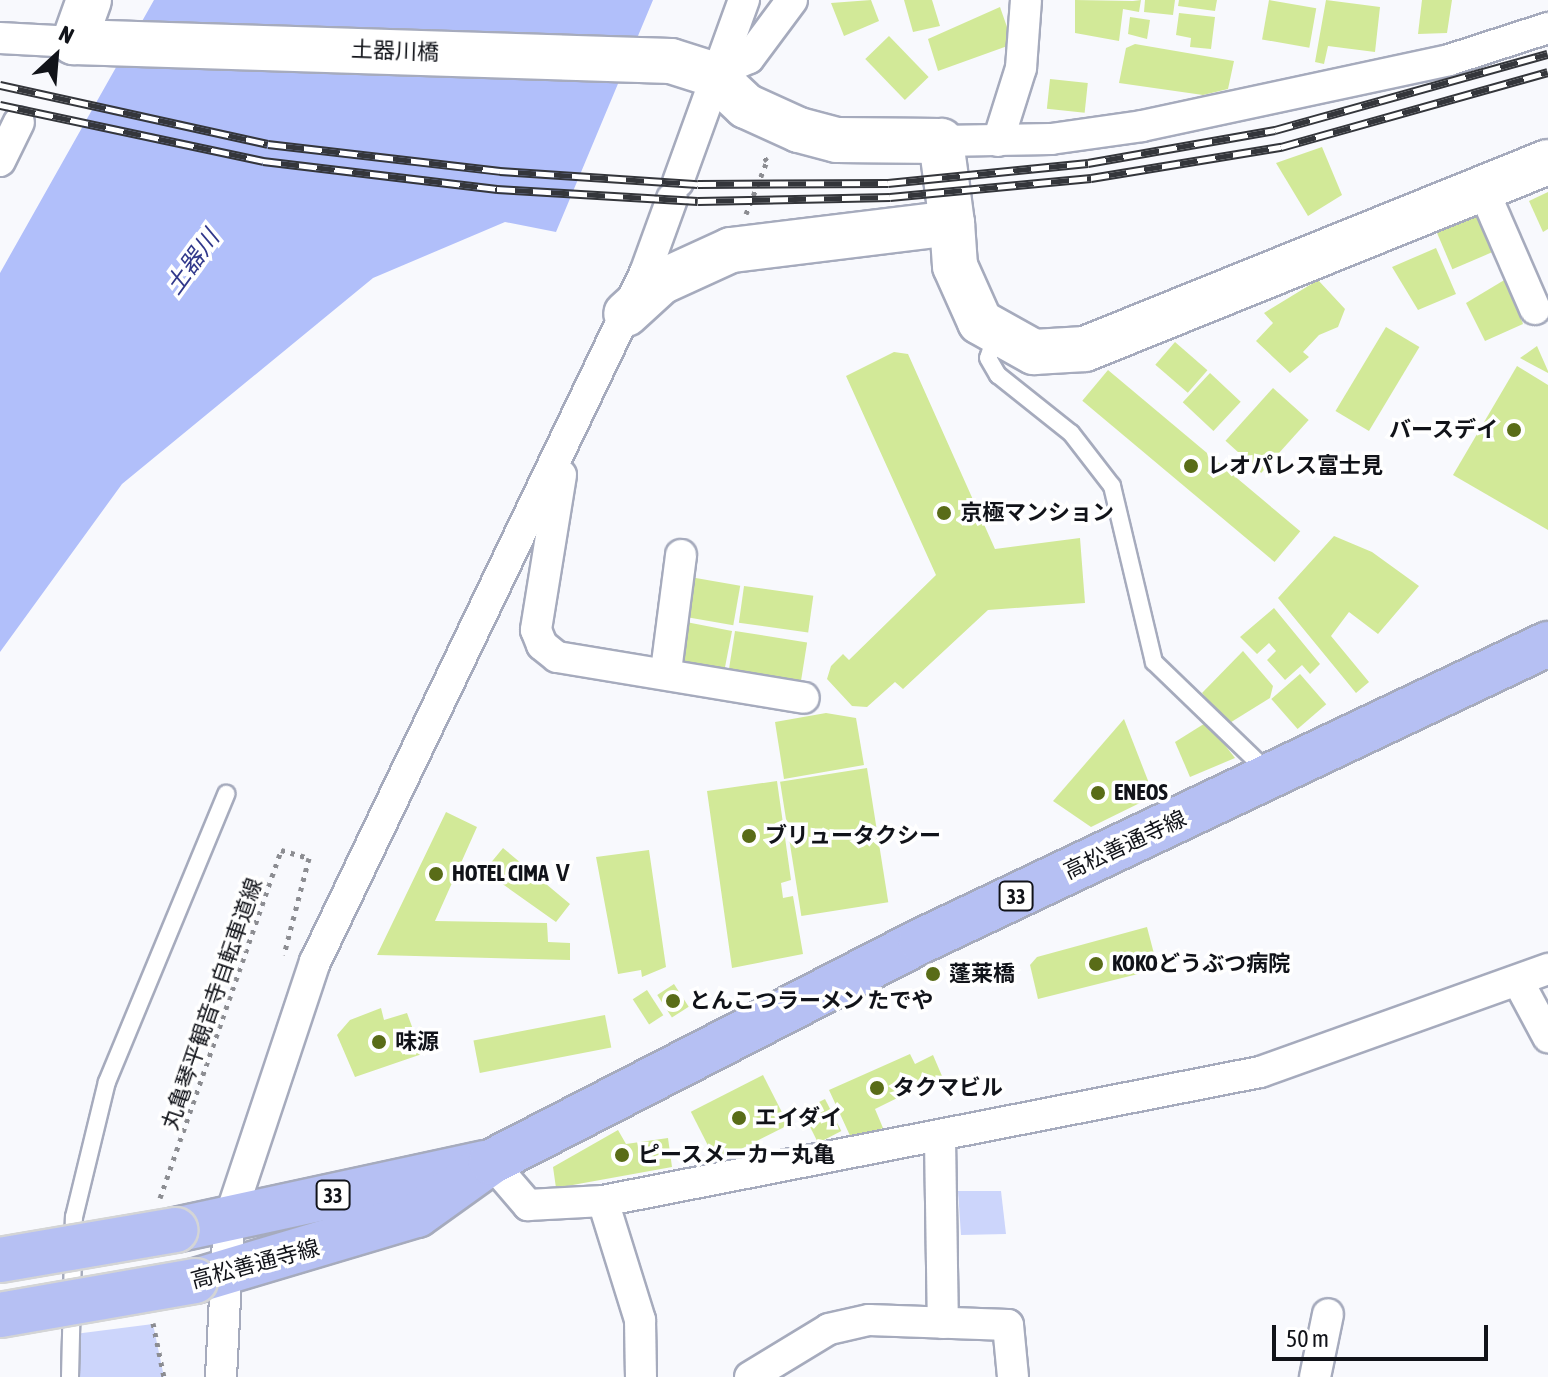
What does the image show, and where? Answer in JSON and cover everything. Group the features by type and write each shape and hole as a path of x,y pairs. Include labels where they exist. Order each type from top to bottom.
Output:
{"main road":[{"name":"高松善通寺線","path":"0,1315 208,1278 417,1215 491,1162 921,941 1548,644"},
{"name":"高松善通寺線","path":"0,1260 167,1218 229,1220 417,1172 491,1162"}],"street":[{"path":"0,38 74,42 89,0"},
{"path":"221,1377 208,1278 315,962 626,314 675,191 712,74 744,0"},
{"path":"712,74 749,58 792,0"},
{"path":"998,141 1021,68 1026,0"},
{"path":"712,74 746,106 837,140 998,141 1142,126 1307,93 1548,28"},
{"name":"土器川橋","path":"74,42 671,61 712,74"},
{"path":"0,161 19,122"},
{"path":"941,141 966,303 996,334 1034,352 1108,342 1548,162"},
{"path":"1482,187 1535,309"},
{"path":"626,314 661,282 731,250 952,223"},
{"path":"567,437 541,591 542,645 557,657 666,671 804,698"},
{"path":"666,671 681,555"},
{"path":"491,1162 528,1205 603,1201 940,1139 1260,1072 1548,969"},
{"path":"1518,981 1548,1037"},
{"path":"940,1139 943,1323"},
{"path":"603,1201 640,1320 641,1377"},
{"path":"1315,1377 1328,1314"},
{"path":"750,1377 829,1329 869,1320 1008,1325 1013,1377"}],"lane":[{"path":"996,334 988,358 998,375 1071,433 1112,486 1154,662 1271,775"},
{"path":"70,1377 74,1217 107,1082 226,794"}],"path":[{"path":"731,250 767,161 739,125 746,106"},
{"name":"丸亀琴平観音寺自転車道線","path":"167,1218 281,850 309,858 282,963"},
{"path":"153,1311 164,1377"}],"shaded area":[{"path":"958,1191 1001,1191 1006,1234 961,1235"},
{"path":"153,1324 164,1377 70,1377 67,1335"}],"water":[{"name":"土器川","path":"154,0 653,0 556,232 505,222 373,278 122,484 0,652 0,273"}],"building":[{"path":"871,0 879,21 844,36 831,3"},
{"path":"904,0 932,0 940,26 913,32"},
{"path":"1075,0 1141,0 1139,12 1123,9 1119,41 1075,33"},
{"path":"1145,0 1175,0 1173,15 1144,12"},
{"path":"1179,0 1217,0 1215,11 1178,6"},
{"path":"1269,0 1316,8 1309,48 1262,39"},
{"path":"1326,0 1380,7 1375,52 1328,46 1324,64 1315,62"},
{"path":"1422,0 1452,0 1447,33 1418,34"},
{"path":"1000,7 1013,44 938,71 928,39"},
{"path":"1179,13 1215,17 1211,49 1190,47 1191,38 1176,35"},
{"path":"1130,17 1150,20 1147,39 1128,34"},
{"path":"889,36 929,77 905,100 865,59"},
{"path":"1135,44 1234,61 1228,89 1203,95 1119,83 1126,48"},
{"path":"1050,79 1088,83 1085,113 1047,109"},
{"path":"1322,147 1342,195 1308,216 1276,163"},
{"path":"1548,192 1548,229 1543,232 1529,201"},
{"path":"1474,210 1492,252 1452,269 1434,227"},
{"path":"1436,248 1456,294 1418,310 1392,267"},
{"path":"1506,279 1523,324 1485,341 1466,303"},
{"path":"1318,280 1345,309 1338,327 1319,335 1303,352 1309,357 1290,373 1256,341 1273,323 1264,313"},
{"path":"1386,327 1419,347 1369,431 1336,411"},
{"path":"1175,342 1207,370 1188,393 1155,365"},
{"path":"1537,346 1548,371 1548,373 1520,358"},
{"name":"京極マンション","path":"894,352 908,354 995,549 1080,538 1085,603 988,610 903,689 895,682 867,707 852,706 827,679 831,666 843,654 849,660 936,575 846,376"},
{"name":"バースデイ","path":"1517,366 1548,385 1548,530 1453,475"},
{"name":"レオパレス富士見","path":"1108,370 1300,531 1275,562 1082,401"},
{"path":"1210,373 1241,402 1213,431 1183,402"},
{"path":"1273,388 1309,420 1261,473 1225,441"},
{"path":"1334,536 1372,552 1419,586 1378,634 1349,612 1331,636 1369,682 1356,693 1278,598"},
{"path":"690,577 740,586 733,625 683,616"},
{"path":"744,586 813,596 808,632 739,623"},
{"path":"1274,608 1320,664 1310,674 1302,665 1285,680 1267,660 1276,651 1269,643 1257,654 1240,637"},
{"path":"681,621 732,631 725,669 674,659"},
{"path":"735,631 807,642 801,681 729,670"},
{"path":"1243,651 1273,686 1270,698 1228,724 1202,693"},
{"path":"1300,674 1326,704 1298,729 1271,699"},
{"path":"826,713 856,718 864,765 784,779 775,722"},
{"path":"1124,719 1154,796 1091,827 1053,801"},
{"path":"1207,722 1235,758 1190,777 1175,742"},
{"path":"867,768 888,902 801,916 780,782"},
{"name":"ブリュータクシー","path":"777,781 791,880 781,883 783,898 793,896 803,954 732,968 707,791"},
{"name":"HOTEL CIMA Ⅴ","path":"446,812 477,827 435,921 547,923 548,942 570,943 570,960 377,955"},
{"path":"503,848 570,904 556,922 494,878 498,873 489,865"},
{"path":"649,850 666,967 642,977 641,970 618,974 596,857"},
{"name":"KOKOどうぶつ病院","path":"1147,927 1158,969 1038,999 1030,965 1037,957"},
{"path":"674,984 689,1007 672,1018 657,995"},
{"path":"647,990 663,1015 649,1024 633,999"},
{"name":"味源","path":"381,1008 384,1020 407,1013 422,1054 355,1077 337,1035 350,1020"},
{"path":"605,1015 611,1047 480,1073 473,1041"},
{"name":"タクマビル","path":"910,1054 915,1064 933,1055 942,1076 875,1109 883,1128 852,1140 829,1090"},
{"name":"エイダイ","path":"763,1075 788,1125 716,1162 691,1112"},
{"path":"825,1099 841,1131 818,1143 802,1111"},
{"name":"ピースメーカー丸亀","path":"618,1130 626,1144 668,1138 672,1167 556,1188 553,1167"}],"railway":[{"path":"0,85 268,144 500,171 698,184 888,183 1088,163 1275,130 1548,54"},
{"path":"0,105 263,161 497,189 698,201 890,197 1091,178 1281,147 1548,72"}],"place":[{"name":"バースデイ","path":"1514,430"},
{"name":"レオパレス富士見","path":"1191,466"},
{"name":"京極マンション","path":"944,513"},
{"name":"ENEOS","path":"1098,793"},
{"name":"ブリュータクシー","path":"749,836"},
{"name":"HOTEL CIMA Ⅴ","path":"436,874"},
{"name":"KOKOどうぶつ病院","path":"1096,964"},
{"name":"蓬莱橋","path":"933,974"},
{"name":"とんこつラーメン たでや","path":"673,1001"},
{"name":"味源","path":"379,1042"},
{"name":"タクマビル","path":"877,1088"},
{"name":"エイダイ","path":"739,1118"},
{"name":"ピースメーカー丸亀","path":"622,1155"}]}
